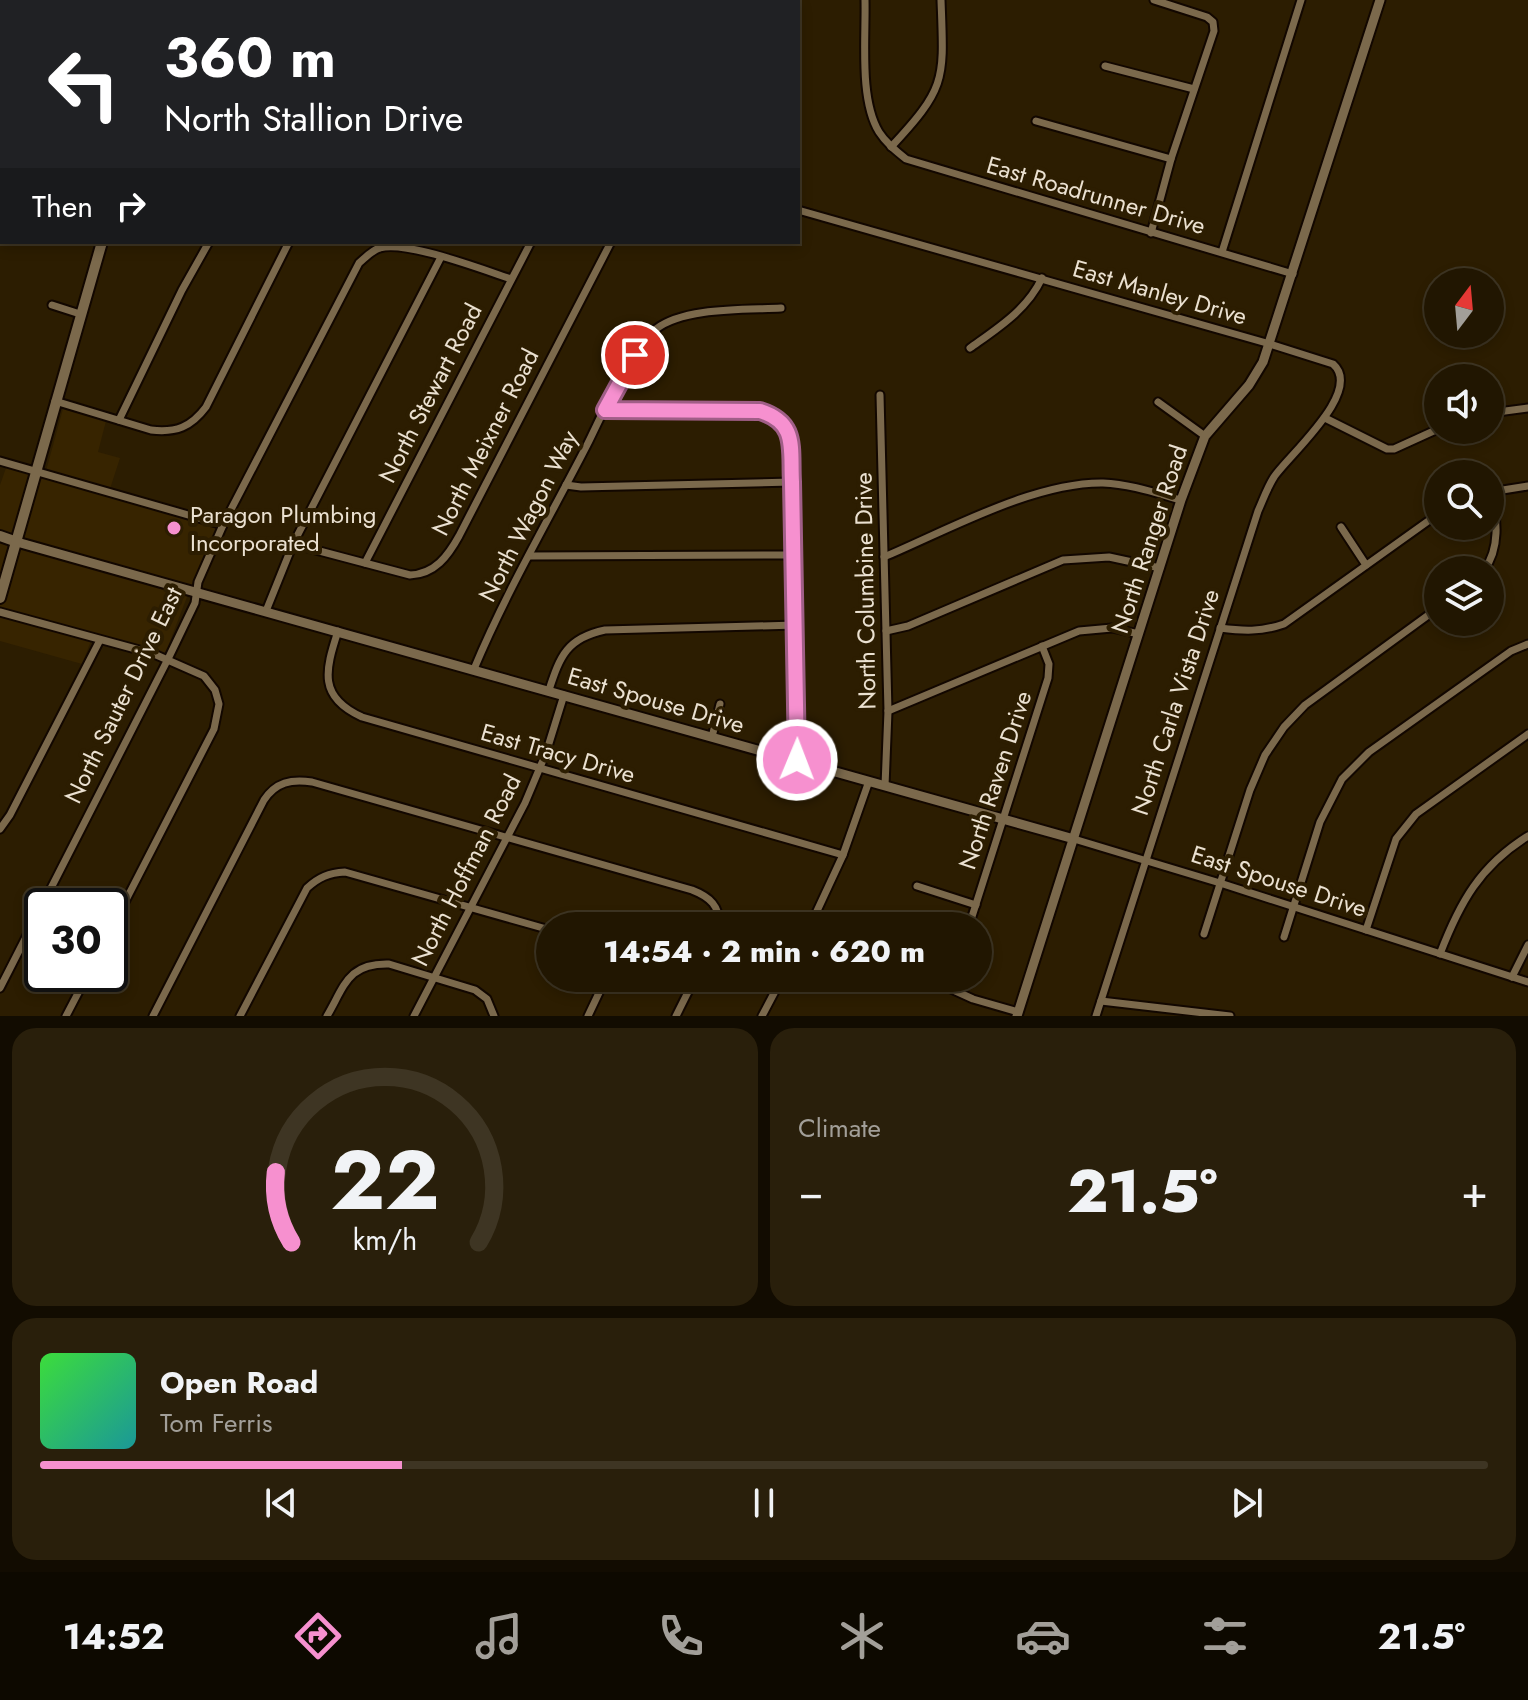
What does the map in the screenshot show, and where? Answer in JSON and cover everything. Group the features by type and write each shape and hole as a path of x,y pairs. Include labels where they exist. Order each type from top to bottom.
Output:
{"main road":[{"path":"0,598 101,244"},
{"name":"East Spouse Drive","path":"0,536 17,542"}],"street":[{"path":"865,0 869,106 879,133 891,147 929,104 940,81 943,63 941,0"},
{"path":"1151,233 1171,159 1214,31 1213,22 1207,17 1154,0"},
{"path":"1222,252 1301,0"},
{"name":"North Ranger Road","path":"1018,1014 1181,500 1205,436 1257,373 1270,344 1380,0"},
{"path":"1105,66 1194,89"},
{"path":"1036,121 1171,159"},
{"name":"East Roadrunner Drive","path":"891,147 906,159 924,166 1293,274"},
{"name":"East Manley Drive","path":"800,211 1333,364 1342,380 1325,418"},
{"path":"119,420 208,244"},
{"path":"55,401 151,430 167,432 182,429 196,420 206,407 288,244"},
{"name":"North Stewart Road","path":"365,563 530,244"},
{"name":"North Meixner Road","path":"293,544 410,575 421,575 449,554 609,245"},
{"name":"North Sauter Drive East","path":"0,988 195,603 196,592 223,525 359,263 381,248 395,247 441,257 511,279"},
{"path":"266,611 293,544 441,257"},
{"path":"970,348 1018,312 1031,299 1042,278"},
{"path":"52,305 80,314"},
{"name":"North Wagon Way","path":"474,669 605,410 646,339 657,328 683,317 781,308"},
{"name":"North Columbine Drive","path":"880,395 888,711 885,786"},
{"path":"1158,402 1205,436"},
{"path":"1504,411 1528,408"},
{"path":"605,410 760,411 784,423 789,437 792,482 797,760"},
{"path":"1325,418 1380,448 1394,449 1424,435"},
{"name":"North Carla Vista Drive","path":"1096,1016 1267,489 1285,463 1325,418"},
{"path":"0,461 223,525"},
{"path":"566,485 792,482"},
{"path":"884,557 988,512 1059,488 1106,483 1181,500"},
{"path":"1504,490 1528,486"},
{"path":"1220,628 1248,632 1284,624 1424,524"},
{"path":"1341,527 1366,565"},
{"name":"East Spouse Drive","path":"17,542 1074,839 1528,982"},
{"path":"529,556 793,555"},
{"path":"886,631 908,626 1063,560 1109,557 1160,568"},
{"path":"0,612 168,659 204,676 215,690 218,716 128,895"},
{"path":"1204,934 1250,790 1265,755 1284,727 1305,705 1424,618"},
{"path":"549,690 566,650 590,633 605,630 796,625"},
{"path":"888,711 1079,631 1112,628 1139,634"},
{"name":"East Tracy Drive","path":"338,631 329,659 329,688 336,701 362,717 843,855"},
{"path":"0,829 100,640"},
{"path":"1284,937 1320,822 1342,779 1369,752 1511,651 1528,644"},
{"name":"North Raven Drive","path":"974,912 1048,678 1049,664 1042,646"},
{"name":"North Hoffman Road","path":"414,1016 541,769 564,695"},
{"path":"712,737 720,704"},
{"path":"1366,930 1396,839 1404,826 1416,814 1528,734"},
{"path":"153,1016 264,800 280,784 300,780 702,894 711,899 717,912"},
{"path":"817,912 843,855 869,781"},
{"path":"1440,954 1457,911 1473,886 1505,851 1528,836"},
{"path":"240,1016 307,888 322,876 345,872 536,926"},
{"path":"917,886 976,905"},
{"path":"1512,977 1528,945"},
{"path":"327,1016 349,976 360,967 389,964 475,990 487,999 494,1016"},
{"path":"66,1016 79,992"},
{"path":"588,1016 599,992"},
{"path":"676,1016 688,992"},
{"path":"762,1016 775,992"},
{"path":"958,992 1018,1014"},
{"path":"1101,1001 1230,1016"}],"shaded area":[{"path":"63,409 106,421 98,452 120,458 108,495 218,527 165,654 94,633 82,664 0,641 0,485 6,468 44,478"}],"place":[{"name":"Paragon Plumbing Incorporated","path":"174,528"}],"route":[{"path":"635,355 605,410 760,411 784,423 789,437 792,482 797,760"}]}
